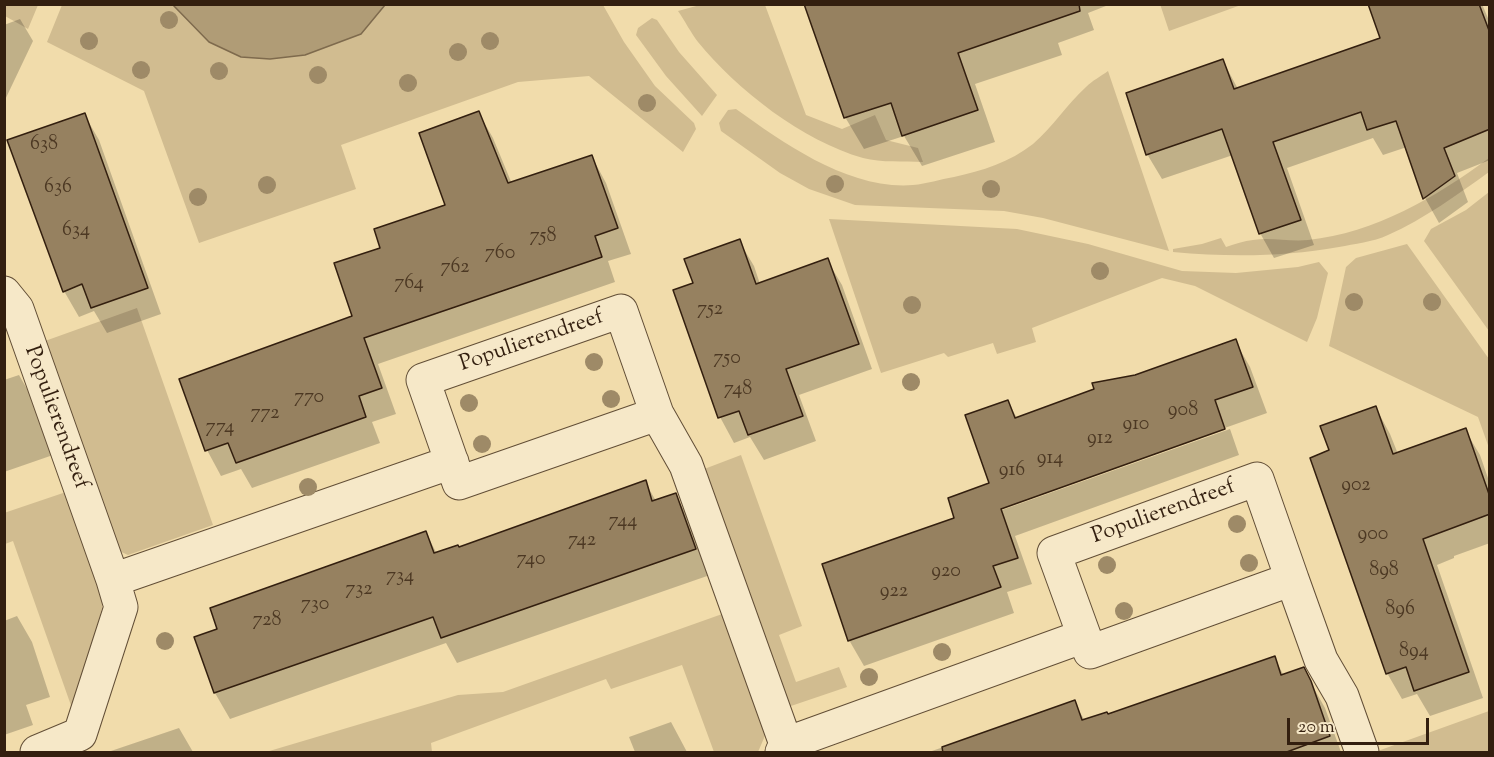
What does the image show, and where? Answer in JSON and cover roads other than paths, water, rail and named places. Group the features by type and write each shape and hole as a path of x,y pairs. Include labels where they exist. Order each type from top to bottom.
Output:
{"street":[{"name":"Populierendreef","path":"4,293 17,309 121,607 80,734 39,750 37,753"},
{"name":"Populierendreef","path":"657,414 459,483 423,380 621,311 657,414 686,465 784,748 1084,636 1054,553 1257,479 1321,660 1342,696 1362,753"},
{"path":"113,580 452,462"},
{"path":"1084,636 1090,652 1292,579"}]}
